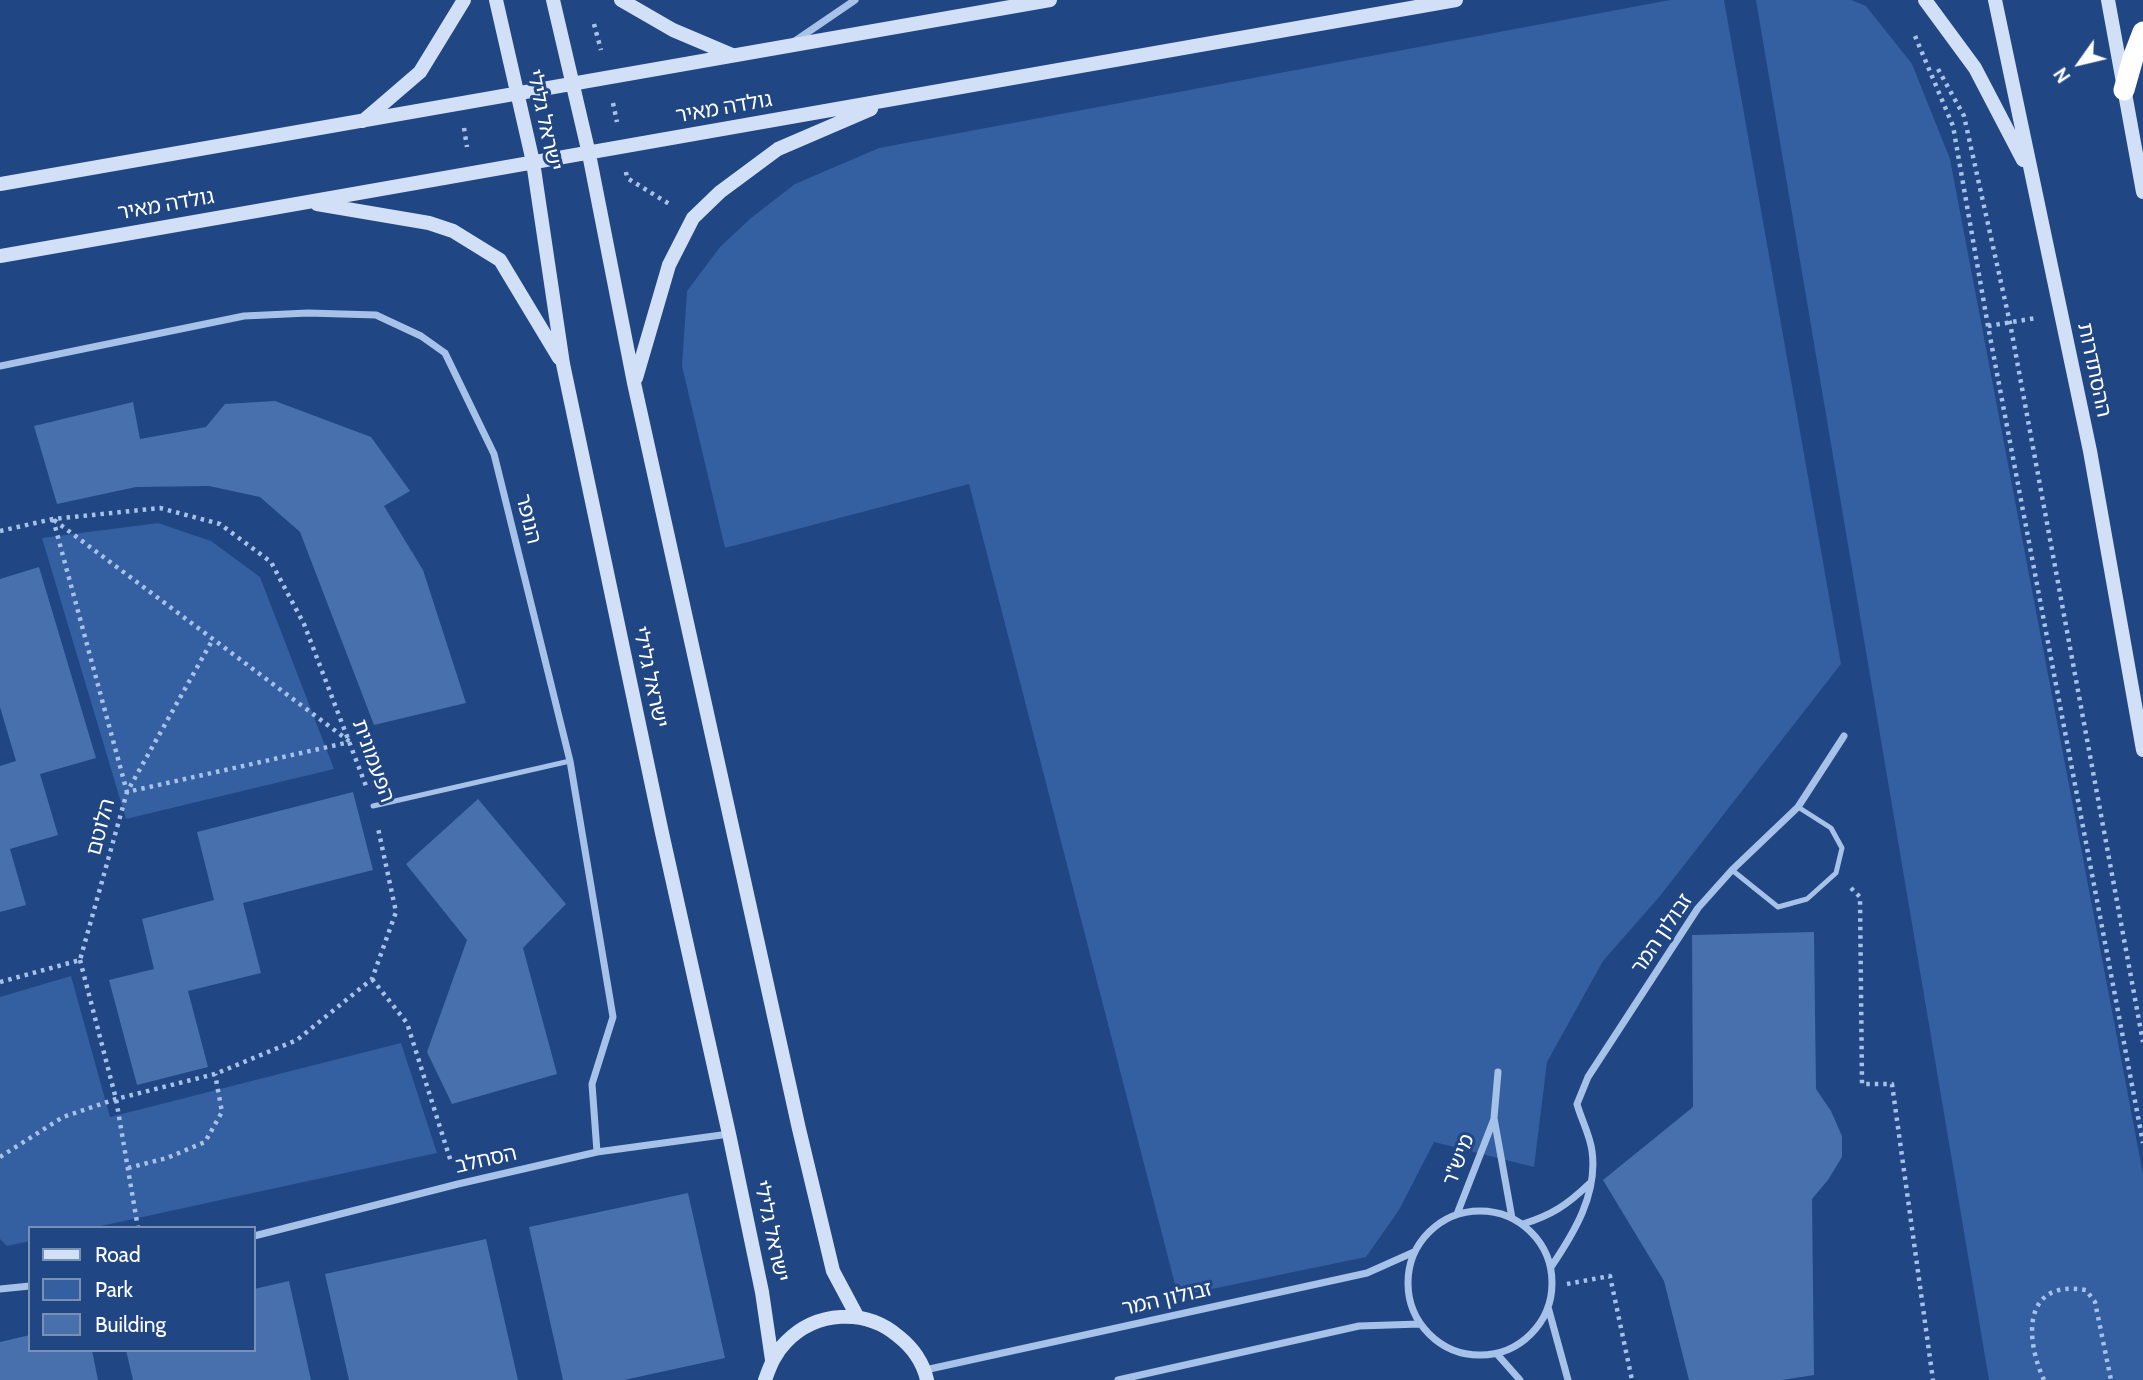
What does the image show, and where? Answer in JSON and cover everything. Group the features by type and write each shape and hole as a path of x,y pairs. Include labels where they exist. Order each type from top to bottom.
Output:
{"highway":[{"path":"2124,90 2143,33"}],"street":[{"path":"363,121 421,72 464,0"},
{"name":"ישראל גלילי","path":"496,0 533,162 563,364 729,1134 762,1292 772,1360"},
{"name":"ישראל גלילי","path":"553,0 589,153 635,383 799,1129 833,1271 858,1316"},
{"path":"621,0 673,30 734,56"},
{"path":"788,46 855,0"},
{"path":"0,184 1050,0"},
{"name":"גולדה מאיר","path":"0,256 1456,0"},
{"path":"1925,0 1976,68 2031,176"},
{"name":"ההסתדרות","path":"1995,0 2090,451 2143,750"},
{"path":"2108,0 2143,192"},
{"path":"635,383 669,265 693,218 720,192 778,149 894,99"},
{"path":"305,202 429,223 453,231 500,260 563,364"},
{"name":"הנופר","path":"0,366 244,316 308,313 376,316 421,336 445,354 494,454 570,761 613,1017 592,1084 597,1153"},
{"name":"זבולון המר","path":"1551,1267 1576,1230 1592,1181 1592,1149 1577,1104 1588,1077 1698,908 1732,870 1798,807 1844,736"},
{"name":"מיש\"ר","path":"1498,1072 1494,1118 1512,1219"},
{"name":"מיש\"ר","path":"1457,1214 1494,1118"},
{"name":"הסחלב","path":"256,1235 458,1184 597,1153 729,1134"},
{"path":"1522,1224 1550,1215 1572,1200 1592,1181"},
{"path":"1494,1212 1512,1219 1535,1236 1551,1267 1552,1287 1548,1307 1537,1328 1519,1344 1497,1354 1476,1355 1454,1350 1435,1340 1420,1324 1410,1301 1408,1276 1414,1252 1425,1236 1440,1223 1457,1214 1494,1212"},
{"name":"זבולון המר","path":"926,1375 1367,1273 1414,1252"},
{"path":"0,1289 28,1286"},
{"path":"1548,1307 1567,1380"},
{"name":"ישראל גלילי","path":"765,1380 772,1360 784,1343 799,1330 818,1321 858,1316 886,1326 909,1345 926,1375"},
{"path":"1118,1380 1359,1326 1420,1324"},
{"path":"1497,1354 1520,1380"}],"lane":[{"path":"373,806 570,761"},
{"path":"1732,870 1778,907 1807,899 1836,873 1842,848 1831,828 1798,807"}],"path":[{"path":"1910,25 1953,126 1988,326 2143,1143"},
{"path":"1920,35 1964,116 2010,323 2143,1042"},
{"path":"1988,326 2060,314"},
{"name":"הפעמונית","path":"0,531 53,519 160,508 220,524 271,562 304,624 373,806 396,912 372,979"},
{"path":"53,519 350,742"},
{"path":"53,519 127,792 350,742"},
{"name":"הלוטם","path":"80,960 127,792 213,639"},
{"path":"1836,873 1860,897 1862,1084 1892,1084 1933,1380"},
{"path":"0,982 80,960 116,1098 138,1226"},
{"path":"0,1157 63,1117 116,1098 215,1074 298,1040 372,979 407,1023 458,1184"},
{"path":"128,1168 167,1158 205,1142 222,1112 215,1074"},
{"path":"1552,1287 1610,1276 1632,1380"},
{"path":"2044,1380 2037,1364 2032,1315 2040,1299 2053,1292 2073,1288 2086,1290 2095,1302 2111,1380"}],"green space":[{"path":"1670,0 1724,0 1841,664 1660,896 1603,961 1547,1062 1534,1167 1434,1142 1399,1210 1366,1257 1178,1296 969,484 725,548 682,366 687,291 720,247 751,218 795,184 879,148"},
{"path":"1756,0 1851,0 1866,6 1912,64 1950,159 2143,1174 2143,1380 1989,1380"},
{"path":"158,523 211,541 260,577 334,769 126,819 42,538"},
{"path":"71,976 110,1117 401,1043 437,1153 101,1226 28,1226 28,1241 7,1246 0,1239 0,997"}],"building":[{"path":"275,401 371,437 410,491 384,506 423,570 466,703 374,725 300,532 260,497 209,486 136,487 57,504 34,426 133,402 140,439 206,427 225,404"},
{"path":"39,567 96,758 40,774 58,835 10,849 26,905 0,912 0,766 16,761 0,707 0,579"},
{"path":"353,792 373,870 243,903 261,973 188,991 208,1067 137,1085 109,980 154,969 142,919 214,900 197,832"},
{"path":"478,799 566,904 523,948 557,1074 452,1104 427,1052 467,940 406,864"},
{"path":"1814,932 1816,1089 1831,1111 1842,1136 1842,1157 1812,1199 1814,1375 1782,1380 1689,1380 1664,1281 1603,1180 1693,1107 1692,935"},
{"path":"688,1193 725,1358 624,1380 563,1380 529,1227"},
{"path":"486,1239 518,1380 349,1380 325,1274"},
{"path":"289,1281 311,1380 133,1380 126,1352 256,1352 256,1289"},
{"path":"28,1335 28,1352 92,1352 98,1380 0,1380 0,1342"}]}
